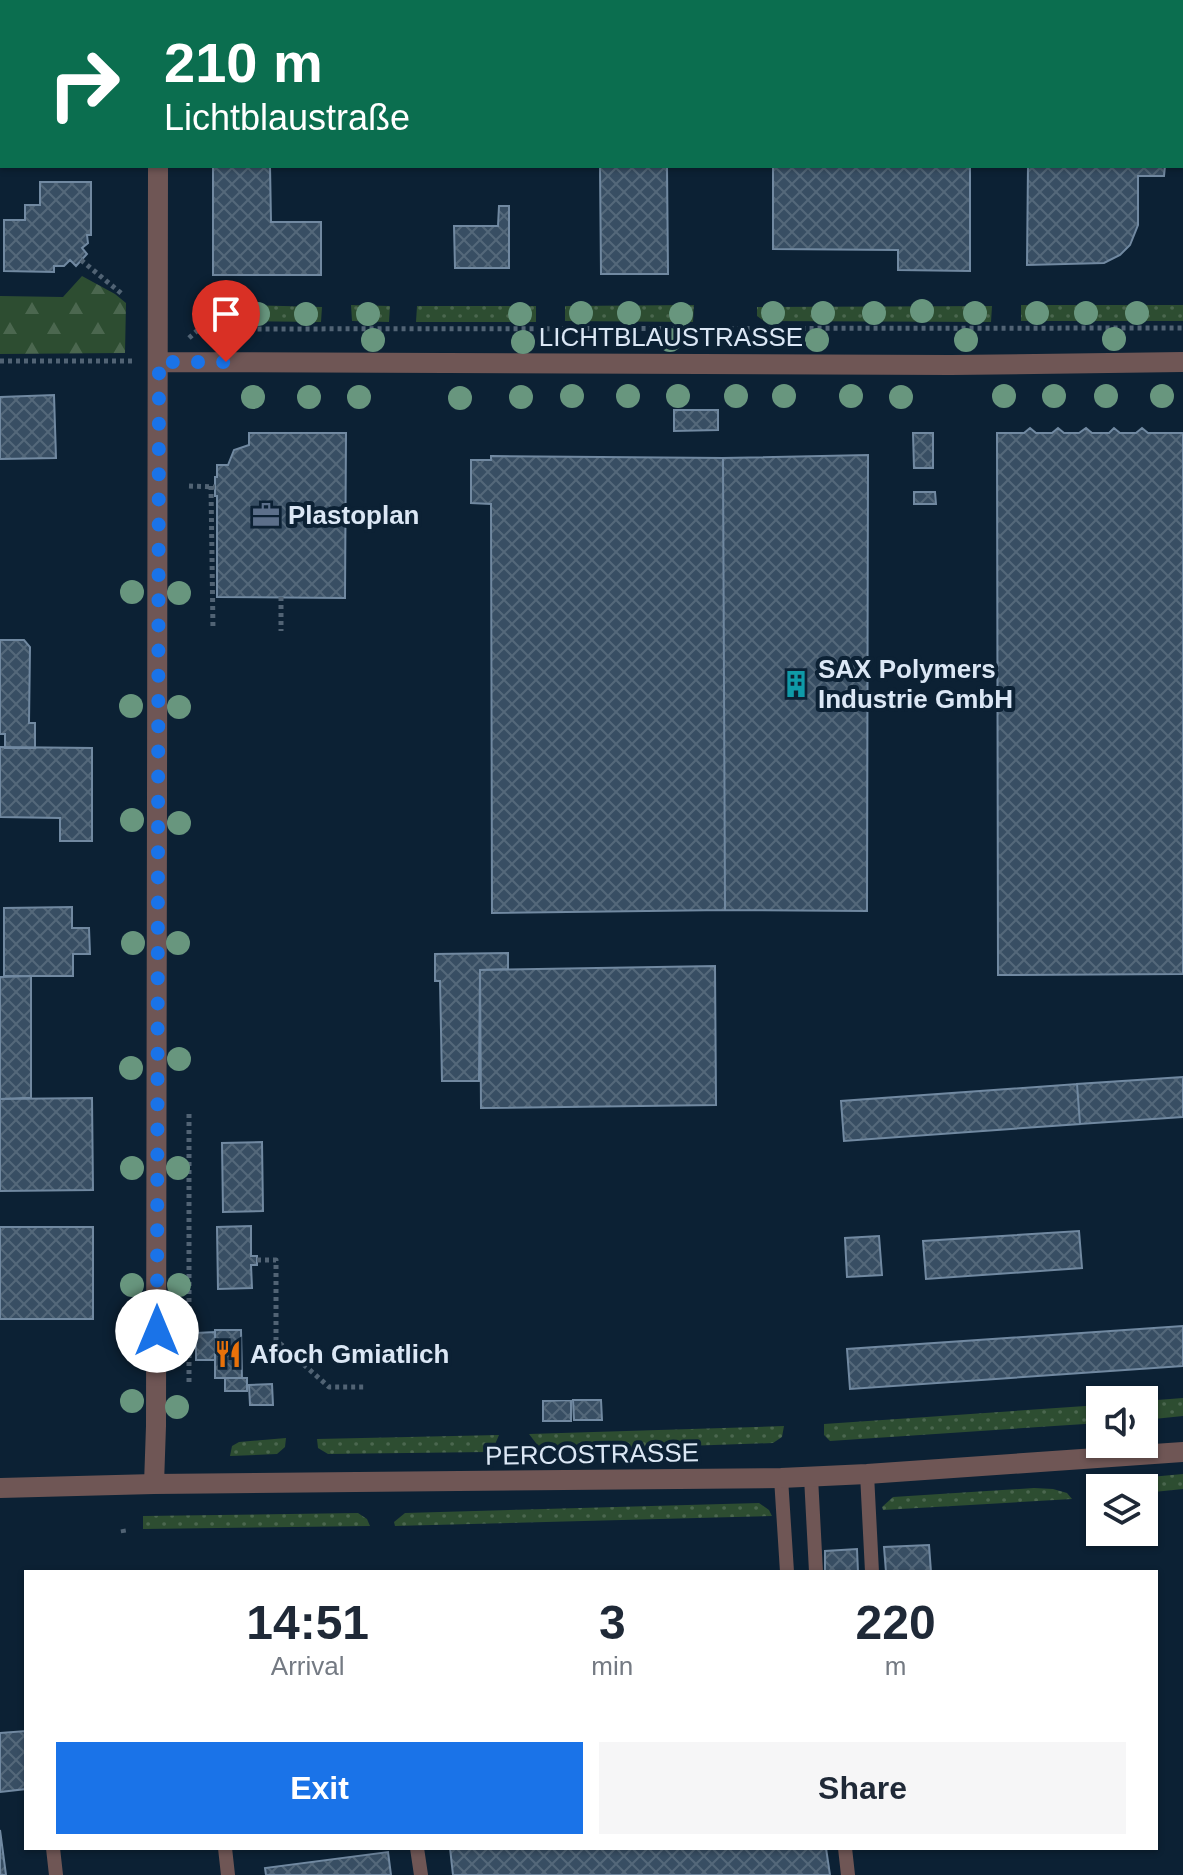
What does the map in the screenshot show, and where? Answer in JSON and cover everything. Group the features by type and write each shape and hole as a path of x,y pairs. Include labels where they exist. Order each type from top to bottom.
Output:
{"street":[{"path":"154,1484 158,168"},
{"name":"LICHTBLAUSTRASSE","path":"159,362 951,365 1183,362"},
{"name":"PERCOSTRASSE","path":"0,1488 781,1478 1183,1452"}],"lane":[{"path":"867,1474 872,1570"},
{"path":"811,1477 816,1570"},
{"path":"781,1478 787,1570"},
{"path":"53,1850 56,1875"},
{"path":"225,1850 228,1875"},
{"path":"417,1850 421,1875"},
{"path":"845,1850 848,1875"}],"path":[{"path":"81,260 122,294"},
{"path":"199,329 1183,328"},
{"path":"0,361 136,361"},
{"path":"189,486 213,486 213,630"},
{"path":"281,597 281,631"},
{"path":"189,1114 189,1382"},
{"path":"257,1260 276,1260 276,1340 329,1387 366,1387"}],"green space":[{"path":"82,276 126,303 125,353 0,354 0,296 63,297"},
{"path":"242,305 322,307 321,322 243,321"},
{"path":"351,305 390,306 389,322 352,321"},
{"path":"694,305 693,322 565,321 565,306"},
{"path":"1021,305 1183,305 1183,321 1021,321"},
{"path":"417,306 536,306 536,322 416,322"},
{"path":"992,306 991,322 764,321 757,316 757,307"},
{"path":"1183,1398 1183,1416 1158,1419 1158,1400"},
{"path":"1086,1406 1086,1424 830,1441 824,1435 824,1424"},
{"path":"784,1426 782,1437 773,1443 542,1451 529,1434"},
{"path":"499,1435 493,1449 487,1452 328,1454 318,1448 317,1439"},
{"path":"286,1438 285,1447 277,1454 230,1456 232,1446 239,1442"},
{"path":"1183,1474 1183,1489 1158,1492 1158,1476"},
{"path":"1034,1488 1067,1493 1072,1499 883,1510 882,1507 893,1497"},
{"path":"759,1503 772,1516 395,1526 394,1522 405,1513"},
{"path":"358,1513 367,1519 370,1526 143,1529 143,1516"}],"building":[{"path":"213,168 270,168 271,222 321,222 321,275 213,275"},
{"path":"600,168 667,168 668,274 601,274"},
{"path":"773,168 970,168 970,271 898,270 898,250 773,249"},
{"path":"1028,168 1165,168 1164,176 1138,176 1138,225 1130,245 1120,255 1104,263 1027,265"},
{"path":"40,182 91,182 91,235 87,235 88,243 82,248 87,254 76,266 70,260 64,266 54,266 54,272 4,271 4,220 25,220 25,205 40,205"},
{"path":"499,206 509,206 509,268 455,268 454,226 498,226"},
{"path":"54,395 56,458 0,459 0,397"},
{"path":"674,410 718,410 718,430 674,431"},
{"path":"1030,428 1036,433 1052,433 1058,428 1064,433 1079,433 1086,428 1092,433 1109,433 1114,428 1120,433 1136,433 1142,428 1148,433 1183,433 1183,974 998,975 997,433 1024,433"},
{"path":"249,433 346,433 345,598 217,597 217,465 228,465 234,450 249,445"},
{"path":"913,433 933,433 933,468 914,468"},
{"name":"SAX Polymers Industrie GmbH","path":"868,455 867,911 725,910 723,458"},
{"path":"491,456 723,458 725,910 492,913 491,504 471,503 471,460 491,460"},
{"path":"914,492 935,492 936,504 914,504"},
{"path":"0,640 24,640 30,647 29,723 35,723 35,748 5,748 5,734 0,734"},
{"path":"0,747 92,748 92,841 60,841 60,818 0,817"},
{"path":"72,907 72,928 89,928 90,954 73,954 73,976 4,976 4,908"},
{"path":"508,953 508,969 480,970 479,1081 442,1081 440,981 435,981 435,954"},
{"path":"715,966 716,1105 481,1108 480,970"},
{"path":"31,976 31,1098 0,1099 0,977"},
{"path":"1183,1077 1183,1117 1080,1124 1077,1084"},
{"path":"1077,1084 1080,1124 844,1141 841,1101"},
{"path":"92,1098 93,1190 0,1191 0,1099"},
{"path":"262,1142 263,1211 223,1212 222,1143"},
{"path":"251,1226 251,1256 257,1256 257,1265 251,1265 252,1288 218,1289 217,1227"},
{"path":"0,1227 93,1227 93,1319 0,1319"},
{"path":"1079,1231 1082,1268 926,1279 923,1241"},
{"path":"879,1236 882,1275 847,1277 845,1238"},
{"path":"1183,1326 1183,1366 850,1389 847,1349"},
{"path":"215,1330 241,1330 242,1378 215,1378"},
{"path":"215,1332 215,1360 196,1360 196,1333"},
{"path":"225,1378 247,1378 247,1391 225,1391"},
{"path":"272,1384 273,1405 250,1405 249,1385"},
{"path":"571,1400 571,1421 543,1421 543,1401"},
{"path":"573,1400 601,1400 602,1420 574,1420"},
{"path":"929,1545 931,1570 886,1570 884,1547"},
{"path":"857,1549 858,1570 825,1570 825,1551"},
{"path":"24,1731 24,1789 0,1792 0,1733"},
{"path":"0,1830 6,1875 0,1875"},
{"path":"450,1850 826,1850 830,1875 453,1875"},
{"path":"388,1852 391,1875 266,1875 265,1868"}],"place":[{"name":"Plastoplan","path":"266,515"},
{"name":"SAX Polymers Industrie GmbH","path":"796,684"},
{"name":"Afoch Gmiatlich","path":"228,1354"}],"route":[{"path":"157,1331 159,362 226,362"}]}
